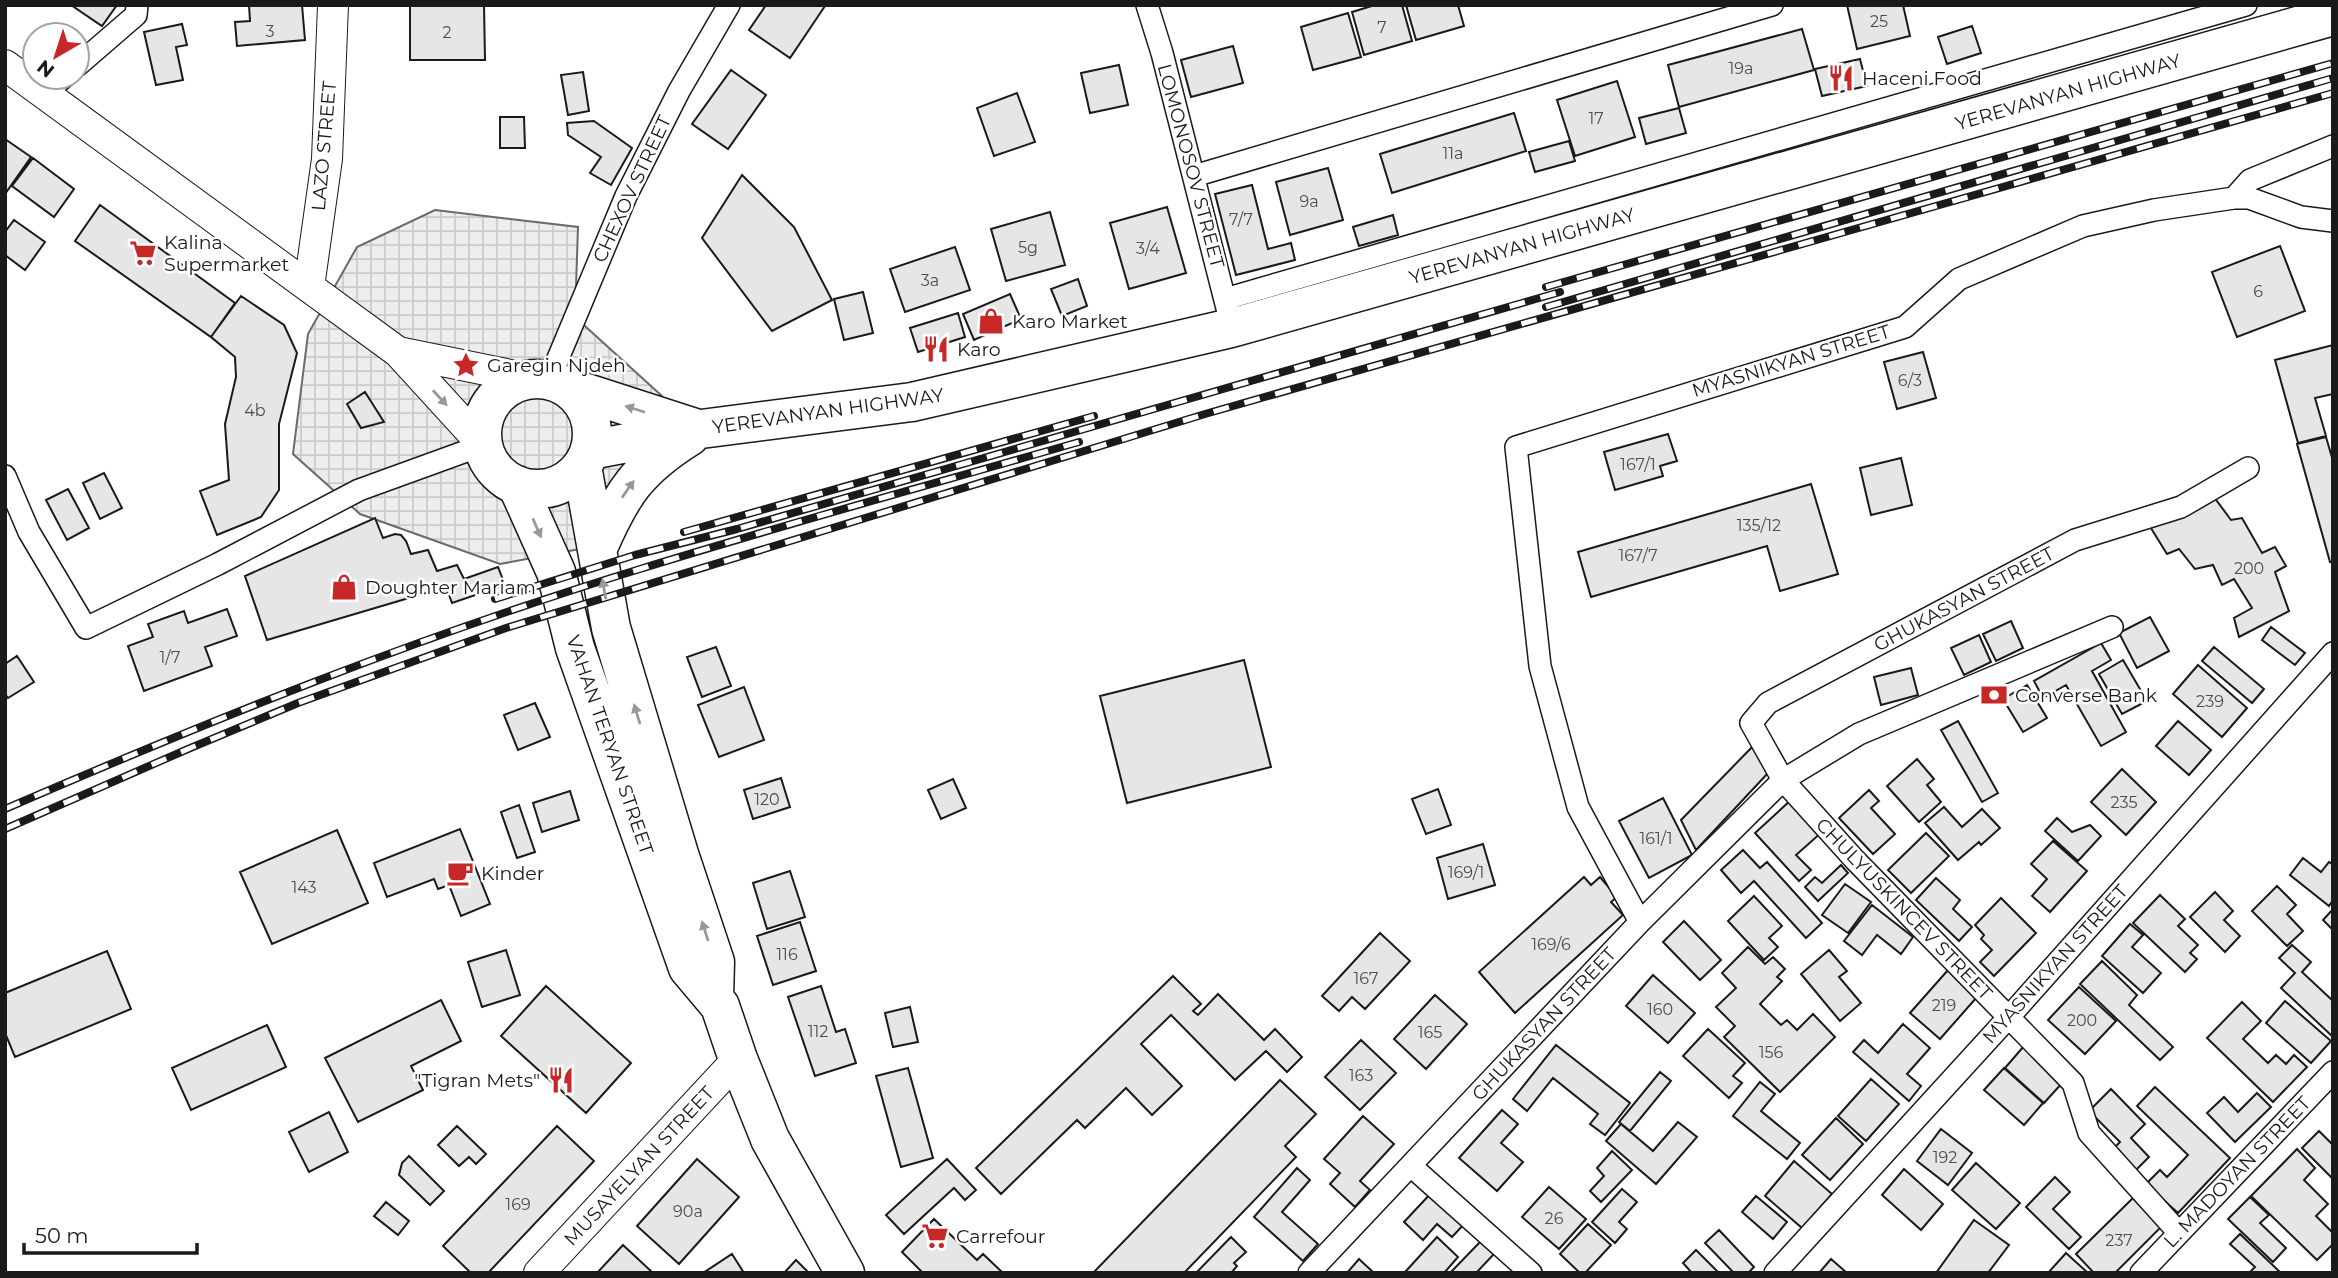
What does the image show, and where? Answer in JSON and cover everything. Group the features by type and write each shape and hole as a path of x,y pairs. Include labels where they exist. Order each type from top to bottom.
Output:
{"highway":[{"name":"YEREVANYAN HIGHWAY","path":"586,458 701,429 912,402 2310,15"},
{"name":"YEREVANYAN HIGHWAY","path":"548,382 701,429"},
{"path":"548,382 578,399 589,414 592,432 586,458 569,479 553,487 535,489 517,485 502,476 490,462 483,445 482,427 488,410 498,395 513,384 548,382"},
{"path":"597,550 628,487 666,450 701,429"},
{"name":"VAHAN TERYAN STREET","path":"586,458 597,550 611,628 679,854 715,962 714,998"},
{"name":"VAHAN TERYAN STREET","path":"517,485 556,572 575,648 688,968 720,1006 738,1059 771,1139 845,1273"}],"main road":[{"name":"LAZO STREET","path":"309,287 327,159 333,5"},
{"path":"63,91 309,287 398,352 483,445"},
{"path":"398,352 548,382"},
{"name":"MUSAYELYAN STREET","path":"539,1273 738,1059"}],"street":[{"path":"91,54 136,15 137,5"},
{"name":"CHEXOV STREET","path":"548,382 626,196 679,91 729,5"},
{"name":"LOMONOSOV STREET","path":"1147,5 1228,313"},
{"path":"1194,176 1772,5"},
{"path":"1228,313 2246,5"},
{"path":"2234,198 2250,180 2333,146"},
{"name":"MYASNIKYAN STREET","path":"1640,922 1578,807 1540,666 1516,447 1905,327 1959,279 2083,226 2154,210 2234,198 2249,198 2301,217 2333,221"},
{"path":"5,476 29,532 86,628 359,491 483,445"},
{"name":"GHUKASYAN STREET","path":"1783,780 1751,723 1768,703 2075,540 2181,507 2248,468"},
{"name":"GHUKASYAN STREET","path":"1309,1273 1640,922 1783,780 1859,734 2112,626"},
{"name":"MYASNIKYAN STREET","path":"1775,1273 2008,1018 2333,653"},
{"name":"CHULYUSKINCEV STREET","path":"1783,780 1855,860 2073,1083 2089,1133 2179,1233"},
{"name":"L. MADOYAN STREET","path":"2141,1273 2333,1072"},
{"path":"1411,1166 1531,1273"}],"shaded area":[{"name":"Garegin Njdeh","path":"435,210 578,227 575,317 662,396 590,547 500,564 360,514 293,454 308,334 357,247"}],"building":[{"path":"71,5 117,5 102,26"},
{"path":"249,5 302,5 305,40 237,46 235,22 250,21"},
{"path":"410,5 484,5 485,60 410,60"},
{"path":"766,5 825,6 790,58 749,30"},
{"path":"1375,5 1402,5 1412,41 1364,55 1352,12"},
{"path":"1406,5 1458,5 1464,26 1416,40"},
{"path":"1847,5 1903,5 1910,36 1857,49"},
{"path":"1348,13 1361,57 1313,70 1301,27"},
{"path":"182,24 187,45 176,47 183,80 156,85 144,32"},
{"path":"1972,26 1981,53 1947,64 1938,37"},
{"path":"1802,29 1814,70 1679,107 1668,65"},
{"path":"1233,46 1243,83 1191,97 1181,60"},
{"name":"Haceni Food","path":"1860,59 1867,86 1822,96 1815,69"},
{"path":"1119,65 1128,105 1090,113 1081,73"},
{"path":"731,70 766,95 728,149 692,124"},
{"path":"583,72 589,111 568,115 561,75"},
{"path":"1617,81 1635,137 1575,156 1557,100"},
{"path":"1017,93 1035,142 994,156 977,108"},
{"path":"1679,108 1686,133 1646,144 1639,118"},
{"path":"1514,113 1526,151 1392,193 1380,154"},
{"path":"500,117 524,117 525,148 500,148"},
{"path":"594,121 632,148 611,185 590,173 601,157 568,135 567,123"},
{"path":"5,139 31,157 5,194"},
{"path":"1569,141 1575,161 1535,172 1529,152"},
{"path":"33,158 74,189 54,217 12,186"},
{"path":"1328,168 1343,220 1290,235 1276,182"},
{"path":"742,175 794,227 832,300 772,331 702,238"},
{"path":"1252,185 1268,249 1291,243 1295,260 1236,275 1215,194"},
{"path":"100,205 235,303 211,337 75,241"},
{"path":"1167,207 1186,273 1129,289 1110,223"},
{"path":"1050,212 1065,265 1006,281 991,229"},
{"path":"1393,215 1398,235 1359,246 1353,227"},
{"path":"14,220 45,242 25,270 5,255 5,232"},
{"path":"2280,246 2305,311 2237,337 2212,272"},
{"path":"955,247 970,290 905,312 890,269"},
{"path":"1078,279 1087,306 1062,316 1051,289"},
{"path":"863,292 873,333 844,340 834,299"},
{"path":"1010,294 1021,319 974,340 963,314"},
{"path":"241,296 284,325 297,353 279,424 279,490 261,517 217,535 200,491 229,480 225,424 236,377 235,357 211,337"},
{"path":"958,313 965,337 918,352 910,328"},
{"path":"2333,345 2333,394 2315,398 2326,436 2298,443 2275,360"},
{"path":"1923,352 1936,398 1897,409 1884,362"},
{"path":"365,392 384,422 361,428 347,404"},
{"path":"1668,434 1677,461 1660,466 1663,476 1615,490 1604,452"},
{"path":"2326,437 2333,461 2333,562 2330,562 2297,444"},
{"path":"1901,458 1912,505 1871,515 1860,468"},
{"path":"104,473 122,508 100,519 83,483"},
{"path":"1811,484 1838,574 1780,591 1767,546 1591,597 1578,552"},
{"path":"68,489 89,528 67,540 46,500"},
{"path":"2214,497 2231,520 2242,518 2262,553 2275,547 2286,566 2275,572 2289,611 2239,637 2234,618 2252,608 2234,579 2222,585 2213,565 2195,569 2179,549 2167,554 2149,525"},
{"path":"375,518 383,538 401,535 411,554 428,550 437,571 457,565 464,579 498,567 505,585 452,603 446,587 267,640 245,576"},
{"path":"227,609 237,636 205,647 212,666 144,691 128,646 153,637 148,624 184,611 188,623"},
{"path":"2150,617 2169,651 2137,668 2119,633"},
{"path":"2011,621 2023,648 1996,661 1983,634"},
{"path":"2271,627 2305,653 2295,665 2262,640"},
{"path":"1979,635 1991,662 1964,675 1951,648"},
{"path":"2101,643 2111,660 2092,671 2126,732 2101,746 2066,685 2043,698 2034,681"},
{"path":"716,647 731,686 702,697 687,657"},
{"path":"2214,647 2264,689 2252,703 2202,661"},
{"path":"17,656 34,682 8,698 5,694 5,664"},
{"path":"1244,660 1271,767 1127,803 1100,696"},
{"path":"2123,660 2147,701 2122,714 2099,674"},
{"path":"2198,665 2247,708 2222,737 2173,694"},
{"path":"1911,668 1918,695 1881,705 1874,677"},
{"path":"2027,685 2047,718 2023,732 2003,699"},
{"path":"744,687 764,740 719,757 698,705"},
{"path":"535,703 550,737 518,750 504,715"},
{"path":"1958,721 1998,793 1982,802 1941,730"},
{"path":"2178,721 2211,750 2189,775 2156,746"},
{"path":"1755,744 1768,773 1696,850 1681,820"},
{"path":"1917,759 1934,779 1927,785 1941,802 1919,822 1887,786"},
{"path":"2122,769 2156,802 2126,835 2091,802"},
{"path":"781,778 790,807 753,819 744,790"},
{"path":"953,779 966,808 941,819 928,790"},
{"path":"1438,789 1451,825 1426,834 1412,799"},
{"path":"1869,790 1879,801 1871,808 1895,834 1873,854 1839,818"},
{"path":"570,791 579,820 542,832 533,803"},
{"path":"1663,798 1692,855 1649,878 1619,821"},
{"path":"1792,799 1822,832 1796,855 1811,870 1799,881 1755,833"},
{"path":"519,805 535,852 517,858 501,812"},
{"path":"1944,807 1962,827 1982,809 2000,828 1958,860 1925,823"},
{"path":"2057,818 2072,832 2090,825 2101,836 2078,861 2045,831"},
{"path":"460,829 490,904 461,916 449,885 438,889 434,879 387,897 374,863"},
{"path":"337,830 368,903 272,944 240,872"},
{"path":"1926,833 1949,856 1911,893 1888,870"},
{"path":"2053,841 2087,871 2050,912 2032,896 2047,879 2031,864"},
{"path":"1483,844 1495,885 1448,899 1437,858"},
{"path":"1743,850 1760,868 1767,862 1822,923 1806,938 1754,881 1741,893 1721,870"},
{"path":"2303,858 2321,872 2329,862 2333,864 2333,900 2329,906 2290,875"},
{"path":"1841,865 1848,873 1818,901 1805,887 1815,877 1822,883"},
{"path":"790,871 805,917 767,929 753,883"},
{"path":"1584,877 1591,885 1600,877 1617,897 1611,902 1623,915 1515,1013 1479,972"},
{"path":"1936,878 1960,900 1953,909 1972,927 1959,941 1916,900"},
{"path":"1845,884 1871,902 1848,933 1822,915"},
{"path":"2277,886 2296,905 2287,914 2303,931 2287,946 2252,911"},
{"path":"2215,892 2233,911 2224,920 2240,936 2225,952 2190,917"},
{"path":"2160,895 2185,919 2178,926 2198,945 2190,953 2197,959 2185,972 2133,923"},
{"path":"1754,896 1782,926 1769,938 1778,947 1764,960 1728,921"},
{"path":"2001,898 2036,933 1994,976 1980,962 1992,950 1981,939 1984,935 1975,925"},
{"path":"1872,905 1913,937 1901,954 1877,935 1862,955 1844,941"},
{"path":"2333,909 2333,930 2323,920"},
{"path":"1684,921 1721,960 1700,980 1663,942"},
{"path":"800,922 816,971 773,985 757,936"},
{"path":"2130,924 2143,935 2132,947 2161,973 2143,993 2102,956"},
{"path":"1380,933 1410,961 1365,1009 1352,997 1339,1011 1322,996"},
{"path":"2292,945 2311,962 2302,972 2333,1001 2333,1037 2281,988 2295,973 2279,958"},
{"path":"1748,947 1765,964 1773,957 1785,969 1777,977 1782,981 1760,1004 1781,1025 1787,1020 1797,1030 1813,1014 1835,1037 1780,1092 1724,1037 1735,1026 1716,1007 1736,988 1722,973"},
{"path":"506,950 520,995 482,1007 468,962"},
{"path":"1829,950 1847,971 1839,977 1861,1003 1840,1021 1801,974"},
{"path":"107,951 131,1009 15,1057 5,1033 5,993"},
{"path":"2102,961 2137,995 2129,1005 2173,1047 2160,1060 2080,984"},
{"path":"1948,970 1977,997 1940,1039 1910,1013"},
{"path":"1653,975 1695,1013 1668,1043 1626,1006"},
{"path":"1173,976 1201,1004 1193,1011 1198,1015 1218,994 1264,1040 1275,1029 1302,1057 1287,1072 1266,1051 1235,1080 1171,1015 1141,1044 1182,1086 1152,1115 1126,1088 1085,1128 1077,1120 1001,1194 976,1168"},
{"path":"546,986 631,1063 586,1113 501,1036"},
{"path":"821,986 836,1032 845,1029 856,1063 815,1076 788,997"},
{"path":"2079,987 2116,1021 2085,1054 2048,1020"},
{"path":"1435,995 1467,1024 1426,1069 1394,1039"},
{"path":"441,1000 461,1041 411,1066 423,1090 358,1122 325,1058"},
{"path":"2285,1001 2331,1041 2311,1063 2266,1023"},
{"path":"2242,1002 2261,1021 2243,1039 2268,1063 2276,1055 2286,1064 2294,1055 2307,1067 2273,1102 2207,1038"},
{"path":"910,1007 918,1042 893,1047 885,1013"},
{"path":"1903,1024 1930,1048 1907,1074 1921,1086 1909,1101 1853,1052 1864,1040 1878,1053"},
{"path":"267,1025 286,1067 191,1110 172,1068"},
{"path":"1708,1029 1745,1063 1733,1076 1742,1083 1729,1098 1683,1056"},
{"path":"1361,1040 1396,1073 1360,1110 1325,1077"},
{"path":"1556,1045 1630,1103 1605,1135 1590,1124 1598,1114 1553,1078 1527,1111 1513,1099"},
{"path":"2024,1046 2064,1081 2044,1103 2005,1068"},
{"path":"908,1068 933,1158 901,1167 876,1076"},
{"path":"2004,1068 2043,1103 2024,1125 1984,1090"},
{"path":"1660,1072 1671,1081 1630,1131 1619,1122"},
{"path":"1871,1079 1899,1104 1866,1141 1838,1116"},
{"path":"1280,1080 1316,1114 1285,1146 1296,1157 1184,1273 1093,1273"},
{"path":"1760,1082 1775,1094 1761,1111 1800,1143 1787,1159 1733,1116"},
{"path":"2155,1087 2230,1158 2178,1213 2146,1184 2160,1170 2167,1177 2188,1155 2137,1106"},
{"path":"2111,1089 2145,1124 2131,1138 2149,1157 2134,1172 2113,1149 2120,1142 2089,1111"},
{"path":"2257,1093 2271,1107 2235,1142 2207,1113 2224,1097 2238,1112"},
{"path":"1502,1110 1518,1124 1501,1143 1523,1162 1497,1191 1459,1158"},
{"path":"329,1112 348,1152 309,1172 289,1132"},
{"path":"1363,1116 1394,1144 1360,1181 1370,1190 1355,1207 1330,1184 1340,1173 1324,1159"},
{"path":"1836,1118 1863,1144 1830,1180 1802,1155"},
{"path":"1678,1122 1697,1137 1656,1184 1606,1141 1621,1124 1653,1151"},
{"path":"457,1126 486,1154 476,1164 469,1157 459,1166 438,1145"},
{"path":"557,1126 594,1161 488,1273 471,1273 443,1246"},
{"path":"1941,1129 1972,1153 1948,1185 1917,1161"},
{"path":"2319,1131 2333,1145 2333,1179 2302,1148"},
{"path":"2297,1149 2315,1168 2304,1180 2328,1204 2316,1216 2333,1233 2333,1244 2317,1260 2251,1196"},
{"path":"1612,1151 1632,1170 1601,1202 1590,1191 1604,1176 1597,1168"},
{"path":"409,1156 444,1191 430,1205 399,1175 402,1163"},
{"path":"697,1159 739,1197 679,1264 637,1226"},
{"path":"947,1159 976,1190 965,1200 954,1188 904,1234 886,1215"},
{"path":"1794,1161 1832,1194 1802,1228 1765,1196"},
{"path":"1976,1163 2020,1203 1996,1229 1952,1190"},
{"path":"1297,1168 1310,1180 1282,1212 1318,1244 1303,1261 1254,1217"},
{"path":"1904,1169 1943,1204 1921,1230 1882,1195"},
{"path":"2055,1177 2070,1192 2053,1209 2081,1237 2069,1249 2026,1207"},
{"path":"1549,1187 1586,1219 1559,1249 1522,1217"},
{"path":"1622,1189 1637,1202 1619,1222 1627,1229 1615,1243 1592,1222"},
{"path":"1433,1191 1466,1222 1452,1237 1437,1224 1423,1240 1404,1222"},
{"path":"1756,1196 1787,1222 1773,1239 1742,1212"},
{"path":"2250,1197 2269,1215 2260,1223 2286,1248 2273,1262 2228,1219"},
{"path":"2133,1198 2161,1227 2115,1273 2094,1273 2076,1254"},
{"path":"386,1202 409,1221 398,1235 374,1216"},
{"name":"Carrefour","path":"934,1219 977,1260 983,1254 1003,1273 923,1273 902,1252"},
{"path":"1974,1220 2009,1245 1988,1273 1936,1273"},
{"path":"1588,1224 1611,1245 1585,1273 1580,1273 1560,1254"},
{"path":"1719,1230 1754,1267 1748,1273 1734,1273 1705,1243"},
{"path":"2240,1234 2281,1273 2249,1273 2255,1267 2230,1244"},
{"path":"1231,1237 1246,1252 1234,1263 1237,1266 1231,1273 1196,1273"},
{"path":"1437,1237 1458,1257 1444,1273 1407,1273 1406,1271"},
{"path":"1481,1241 1494,1254 1476,1273 1450,1273"},
{"path":"623,1245 653,1273 597,1273"},
{"path":"1696,1250 1719,1273 1692,1273 1683,1263"},
{"path":"2066,1253 2088,1273 2048,1273"},
{"path":"732,1254 744,1273 703,1273"},
{"path":"1359,1259 1374,1273 1347,1273"},
{"path":"1831,1259 1847,1273 1819,1273"},
{"path":"796,1260 809,1273 784,1273"}],"railway":[{"path":"1546,287 2333,63"},
{"path":"1546,307 2333,78"},
{"path":"5,829 298,703 506,628 1205,414 2333,93"},
{"path":"495,599 635,555 737,529 1560,292"},
{"path":"684,532 1094,416"},
{"path":"5,809 240,711 478,622 695,552 1079,442"}],"place":[{"name":"Haceni Food","path":"1841,78"},
{"name":"Kalina Supermarket","path":"143,253"},
{"name":"Karo Market","path":"991,321"},
{"name":"Karo","path":"936,349"},
{"name":"Garegin Njdeh","path":"466,365"},
{"name":"Doughter Mariam","path":"344,587"},
{"name":"Converse Bank","path":"1994,695"},
{"name":"Kinder","path":"460,873"},
{"name":"\"Tigran Mets\"","path":"561,1080"},
{"name":"Carrefour","path":"935,1236"}]}
